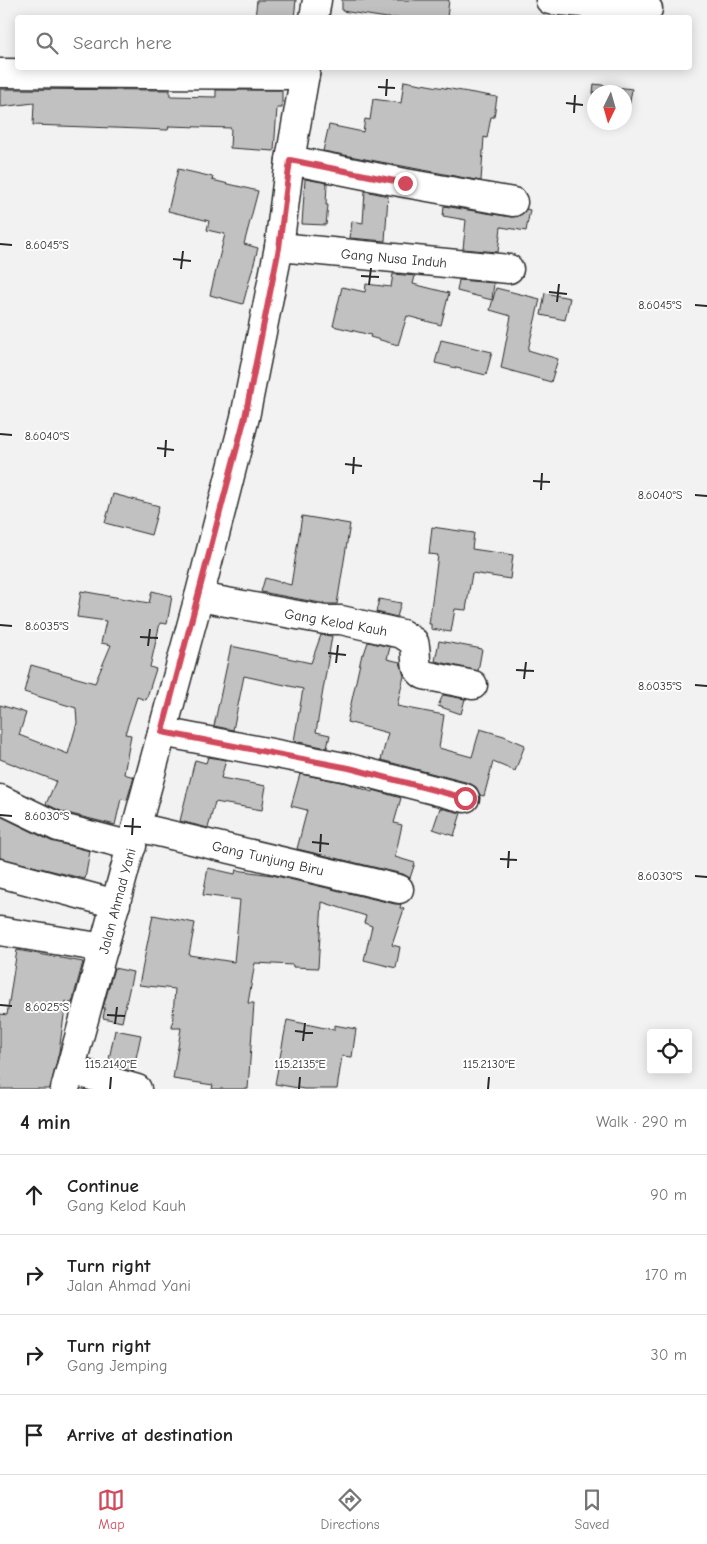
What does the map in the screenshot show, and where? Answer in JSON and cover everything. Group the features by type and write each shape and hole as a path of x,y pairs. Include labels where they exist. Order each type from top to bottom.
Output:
{"street":[{"path":"314,15 317,0"},
{"path":"550,0 648,9"},
{"path":"0,73 305,71"},
{"name":"Jalan Ahmad Yani","path":"68,1079 199,597 245,417 279,248 290,160 305,71"},
{"path":"290,160 513,202"},
{"name":"Gang Nusa Induh","path":"279,248 509,269"},
{"name":"Gang Kelod Kauh","path":"199,597 325,620 341,620 402,634 414,642 417,667 424,676 473,685"},
{"path":"162,732 349,768 465,798"},
{"name":"Gang Tunjung Biru","path":"0,800 58,826 134,836 399,889"},
{"path":"0,873 116,904"},
{"path":"0,931 104,948"},
{"path":"68,1079 136,1089"}],"building":[{"path":"257,0 296,0 294,15 255,15"},
{"path":"342,0 449,0 447,15 368,15 342,11"},
{"path":"404,81 497,97 494,117 491,117 487,138 484,137 481,181 323,151 329,125 363,132 365,119 370,120 373,99 401,103"},
{"path":"0,89 170,90 170,96 216,97 216,90 282,90 282,108 277,108 274,151 230,148 231,128 169,126 168,130 33,125 34,103 0,107"},
{"path":"178,169 213,177 212,180 258,191 244,244 258,248 243,304 210,295 225,234 207,230 209,221 168,211"},
{"path":"305,179 327,183 326,205 328,205 326,225 302,224"},
{"path":"365,191 388,196 385,241 350,238 352,221 363,223"},
{"path":"444,206 511,217 519,216 526,209 530,210 526,231 501,227 498,252 463,249 466,220 443,216"},
{"path":"393,274 415,276 413,284 449,293 441,325 407,316 398,345 370,337 371,335 333,326 342,287 365,292 366,284 391,287"},
{"path":"459,280 494,283 492,300 457,291"},
{"path":"496,288 540,299 528,350 558,359 551,382 501,368 511,316 490,310"},
{"path":"545,293 570,298 565,320 541,315"},
{"path":"441,340 492,352 486,375 435,363"},
{"path":"113,494 159,506 151,535 105,523"},
{"path":"302,516 350,524 337,604 326,604 261,592 265,578 291,585"},
{"path":"432,527 474,533 472,549 513,555 510,579 472,573 466,610 455,609 451,632 431,629 431,624 429,624 438,555 429,554"},
{"path":"81,591 149,603 152,591 172,596 167,624 160,623 150,667 156,669 146,700 137,697 125,734 131,735 124,774 134,777 127,800 121,799 115,825 63,812 46,804 56,781 0,759 0,705 26,713 19,735 68,754 77,723 76,708 24,692 31,665 95,683 111,645 101,643 106,621 77,617"},
{"path":"379,599 401,603 397,617 376,612"},
{"path":"321,635 332,636 316,732 330,735 327,748 294,741 303,689 244,676 233,730 214,726 231,646 311,663"},
{"path":"439,641 482,649 478,671 435,661"},
{"path":"368,642 390,647 387,659 400,662 404,676 397,706 444,715 439,748 472,757 480,729 504,736 525,745 515,771 493,762 484,796 480,795 476,787 469,783 381,760 388,733 347,722 362,654 364,654"},
{"path":"443,695 465,699 461,714 438,706"},
{"path":"208,757 226,760 221,778 266,786 262,810 215,802 208,828 180,821 195,760 206,763"},
{"path":"300,774 346,783 372,792 373,790 401,798 394,823 402,825 395,857 415,863 410,878 403,874 297,849 307,810 291,806"},
{"path":"440,808 461,813 454,836 433,829"},
{"path":"0,816 51,841 90,851 85,879 0,858"},
{"path":"208,868 235,874 236,870 272,875 401,904 400,908 404,909 392,945 400,947 396,968 364,960 372,926 364,923 366,916 322,902 318,968 255,963 248,1003 254,1003 248,1089 212,1089 213,1085 173,1079 181,1028 172,1028 175,989 139,985 153,915 195,923 189,955 234,962 240,900 203,895"},
{"path":"17,950 83,962 72,1003 66,1001 59,1052 50,1089 0,1089 0,1014 7,1015"},
{"path":"114,968 133,972 122,1022 103,1018 105,1008 103,1008"},
{"path":"287,1020 334,1030 334,1025 356,1029 352,1057 342,1056 337,1089 304,1089 275,1084"},
{"path":"115,1030 141,1035 133,1072 108,1064"}],"route":[{"path":"405,183 290,160 279,248 245,417 162,732 349,768 465,798"}]}
